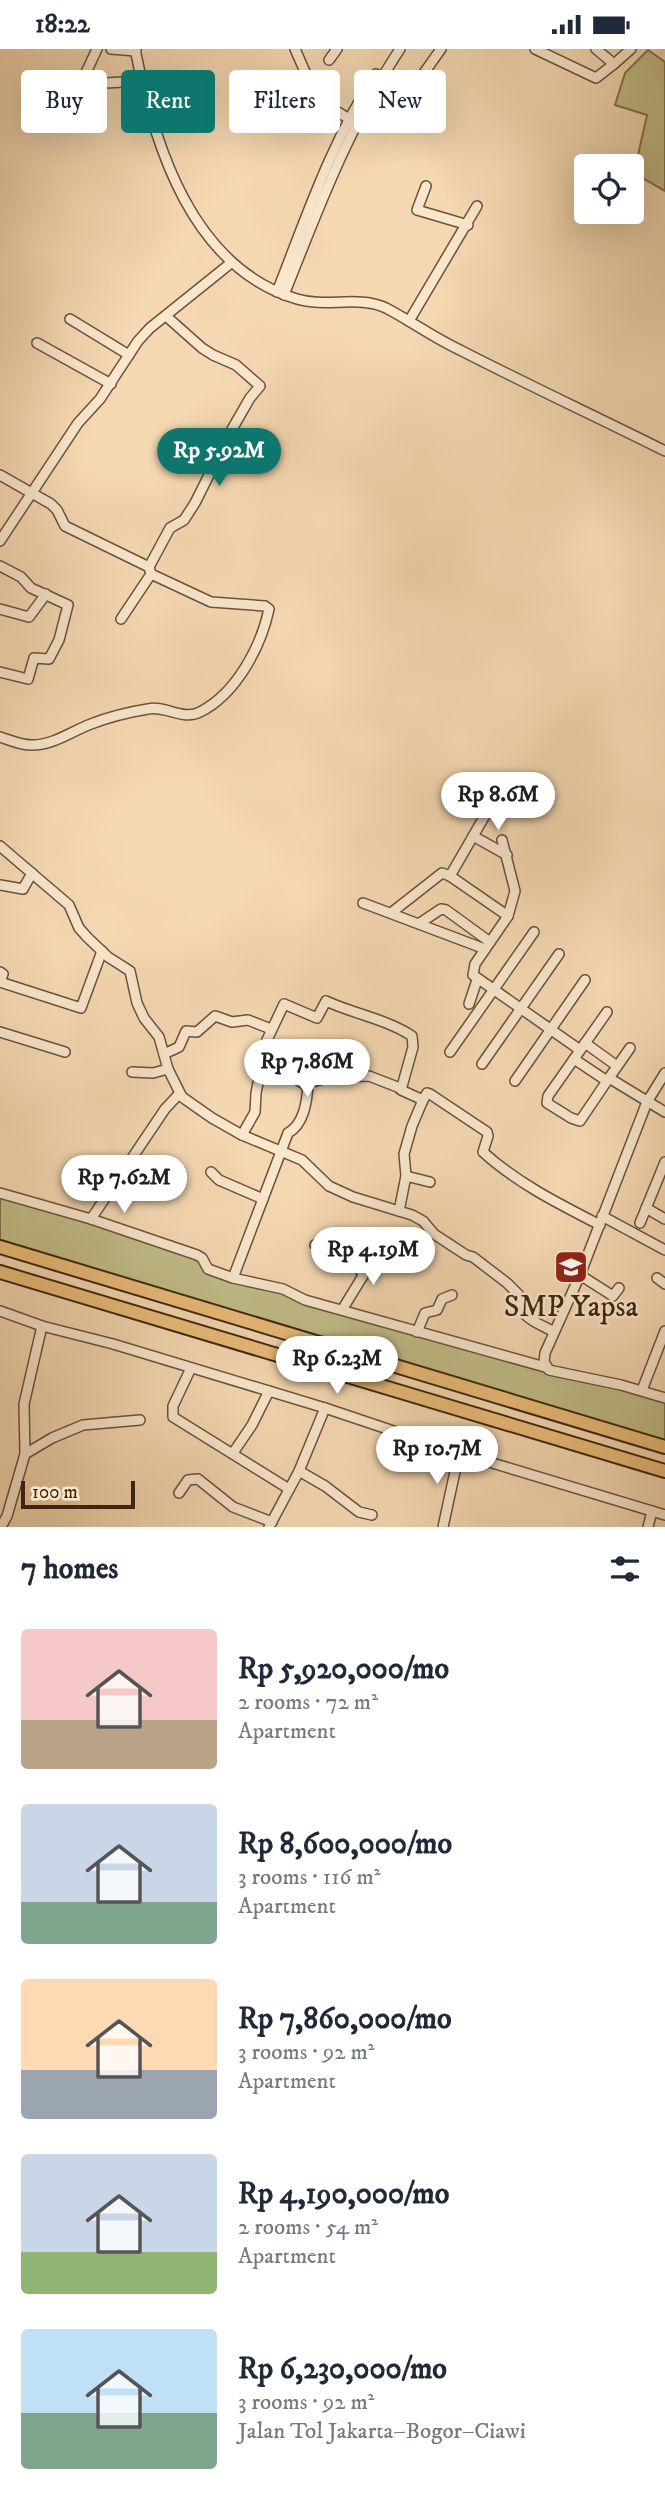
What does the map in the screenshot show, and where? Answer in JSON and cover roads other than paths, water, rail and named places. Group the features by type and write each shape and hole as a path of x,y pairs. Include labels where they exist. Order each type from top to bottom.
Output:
{"highway":[{"path":"0,1247 665,1447"},
{"path":"0,1274 665,1471"}],"street":[{"path":"97,49 82,81 121,82"},
{"path":"111,49 136,50 140,70"},
{"path":"295,49 317,99 353,121"},
{"path":"329,60 337,49"},
{"path":"281,293 325,171 393,49"},
{"path":"386,70 400,49"},
{"path":"427,70 441,49"},
{"path":"536,49 596,78 631,49"},
{"path":"596,49 614,64"},
{"path":"157,133 189,210 208,239 231,263 281,293 320,303 376,304 457,349 665,451"},
{"path":"426,186 417,210 468,225"},
{"path":"410,321 477,206"},
{"path":"0,541 78,423 111,384 150,328 231,263"},
{"path":"121,619 150,570 170,528 184,520 190,512 231,431 250,397 260,386 236,365 202,348 166,316"},
{"path":"70,319 129,355"},
{"path":"37,343 111,384"},
{"path":"0,475 54,506 65,526 211,602 268,607 268,612 249,661 237,680 198,713 182,714 161,708 146,709 92,724 42,744 22,744 0,737"},
{"path":"0,566 21,577 31,588 68,605 54,653 49,659 34,658 28,679 0,672"},
{"path":"0,609 29,618 46,594"},
{"path":"450,876 487,812"},
{"path":"473,836 507,855"},
{"path":"502,839 515,891 508,915 473,969 473,975 580,1051 608,1079 665,1112"},
{"path":"0,846 69,905 79,928 102,951 130,971 137,1003 159,1037 168,1069 179,1094 194,1107 242,1135 304,1161 329,1186 423,1221 446,1243 473,1257 500,1276 518,1294 518,1305 523,1314 554,1332"},
{"path":"0,885 23,889 32,873"},
{"path":"391,913 438,874 446,873 508,915"},
{"path":"363,903 488,945"},
{"path":"420,923 441,909 446,910 488,945"},
{"path":"450,1052 534,932"},
{"path":"0,972 3,974 1,982 81,1008 102,951"},
{"path":"482,1064 559,954"},
{"path":"470,1004 477,980"},
{"path":"515,1081 585,980"},
{"path":"242,1135 255,1112 271,1029 284,1005 317,1018 326,1001 349,1012 393,1024 413,1039 400,1089"},
{"path":"607,1012 548,1096 548,1105 580,1121 630,1048"},
{"path":"164,1054 179,1047 186,1031 197,1032 215,1016 232,1022 248,1020 271,1029"},
{"path":"0,1031 65,1052"},
{"path":"580,1051 617,1066"},
{"path":"262,1067 307,1084 331,1077 369,1076 424,1100"},
{"path":"132,1072 153,1073 168,1069"},
{"path":"545,1367 545,1353 580,1275 647,1103 665,1073"},
{"path":"233,1278 288,1133 296,1128 299,1122 307,1101 307,1084"},
{"path":"399,1211 406,1176 404,1154 414,1121 427,1093 487,1132 482,1152 535,1191 665,1250"},
{"path":"91,1219 165,1109 179,1094"},
{"path":"640,1223 665,1162"},
{"path":"211,1172 219,1180 263,1199"},
{"path":"406,1176 430,1182"},
{"path":"0,1193 91,1219 197,1255 208,1269 233,1278 283,1289 305,1300 417,1332 665,1398"},
{"path":"646,1208 665,1219"},
{"path":"315,1245 340,1251 358,1266 363,1275"},
{"path":"341,1310 380,1248"},
{"path":"580,1275 613,1296 620,1288"},
{"path":"417,1332 425,1313 437,1310 442,1299 448,1299 452,1295"},
{"path":"0,1311 42,1326 325,1408 459,1453 665,1515"},
{"path":"1,1527 7,1516 25,1454 24,1404 42,1326"},
{"path":"642,1391 665,1331"},
{"path":"191,1368 173,1406 173,1417 289,1489"},
{"path":"233,1453 252,1425 269,1391"},
{"path":"179,1493 188,1481 198,1479 233,1507 270,1525 299,1472 325,1408"},
{"path":"25,1454 52,1438 83,1425 140,1420"},
{"path":"443,1527 459,1453"},
{"path":"299,1472 325,1486 359,1512 372,1515"},
{"path":"648,1527 652,1511"}],"place":[{"name":"SMP Yapsa","path":"571,1267"}]}
